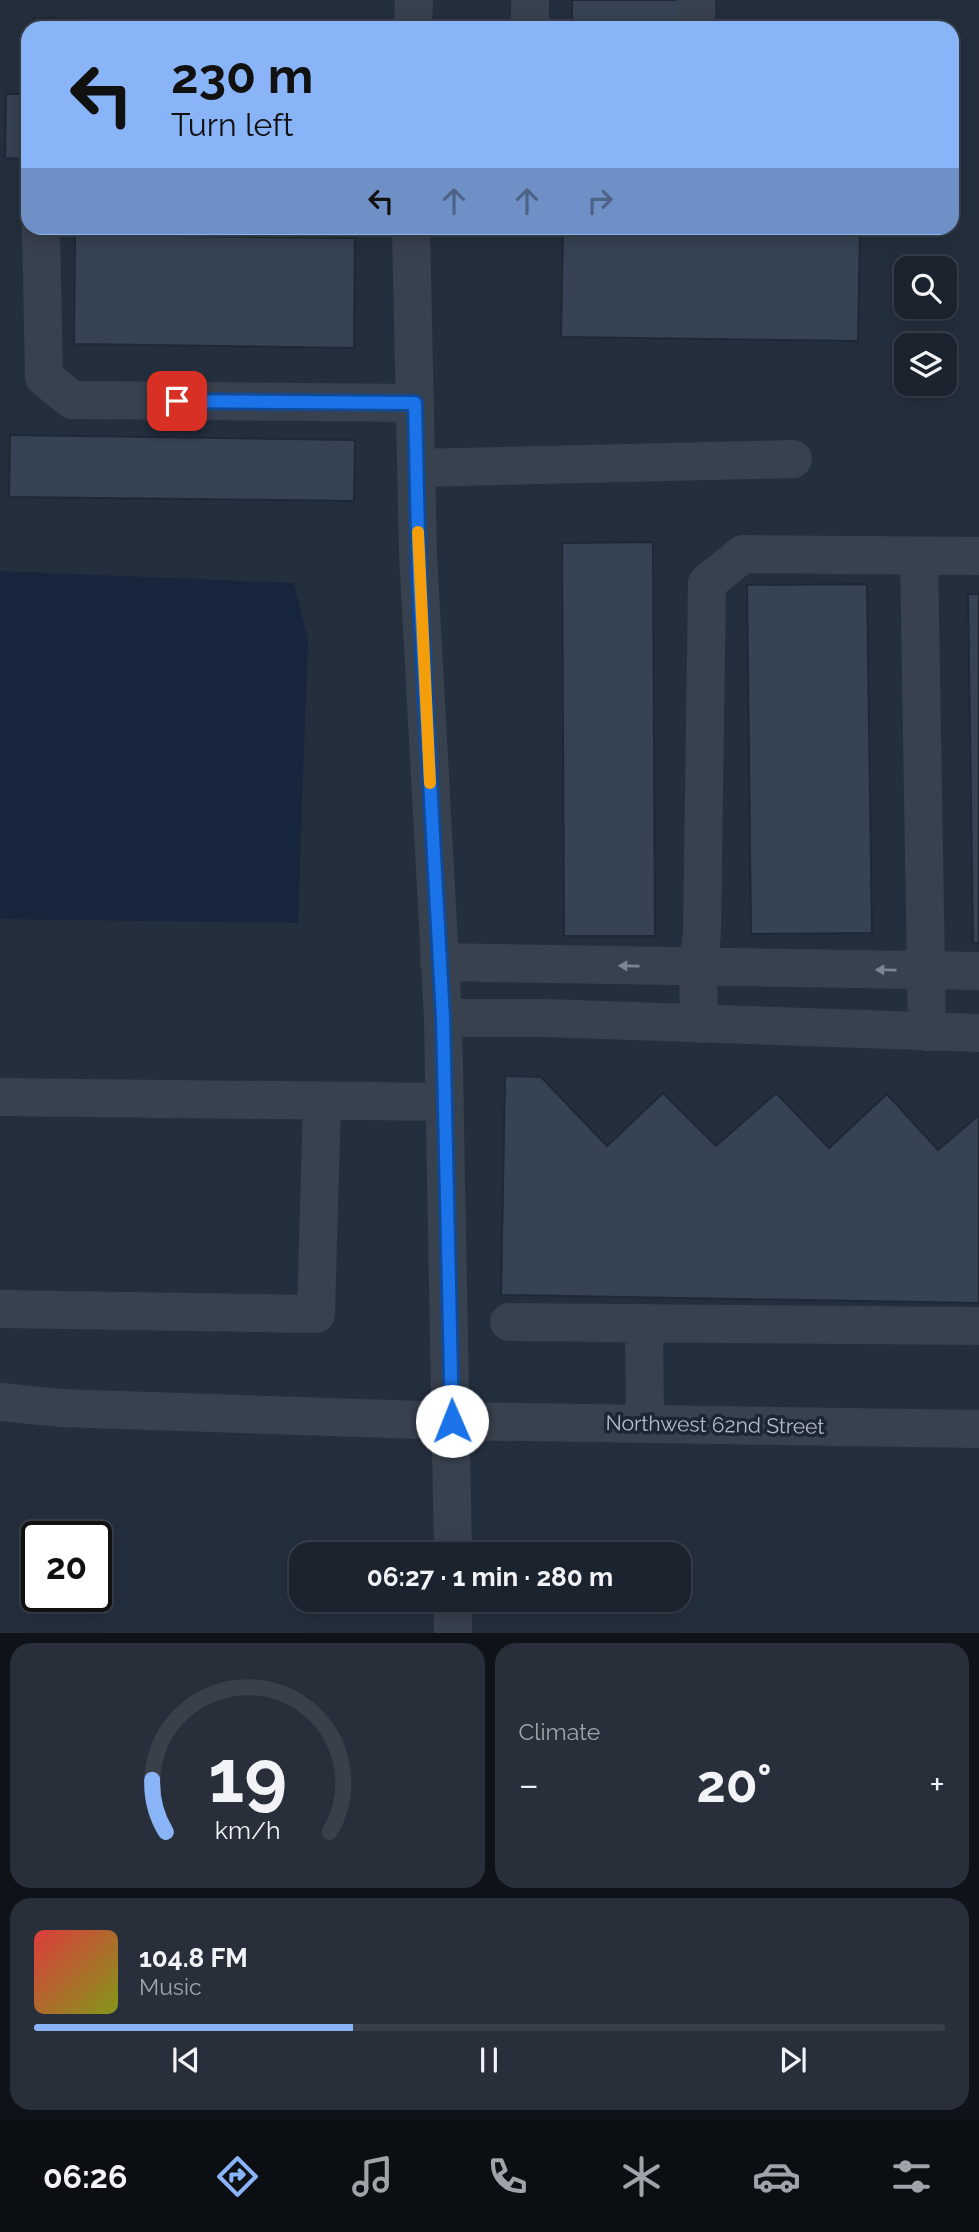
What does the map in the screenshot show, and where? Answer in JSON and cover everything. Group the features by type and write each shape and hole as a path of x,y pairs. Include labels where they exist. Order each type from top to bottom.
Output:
{"street":[{"path":"413,21 414,0"},
{"path":"530,0 530,21"},
{"path":"696,0 696,21"},
{"path":"41,235 44,377 72,400 415,403"},
{"path":"411,235 419,581 443,1018 453,1542"},
{"path":"416,468 793,459"},
{"path":"699,1024 707,583 743,554 979,556"},
{"path":"919,556 926,1032"},
{"path":"439,962 979,971"},
{"path":"545,964 545,1018"},
{"path":"443,1018 545,1018 979,1033"},
{"path":"0,1097 445,1102"},
{"path":"0,1309 316,1314 322,1101"},
{"path":"509,1322 979,1326"},
{"path":"644,1322 645,1424"},
{"name":"Northwest 62nd Street","path":"0,1402 60,1408 452,1421 979,1429"},
{"path":"453,1612 453,1633"}],"water":[{"path":"0,571 294,583 308,638 298,923 0,919"}],"building":[{"path":"572,0 683,0 683,21 572,21"},
{"path":"34,18 119,21 34,21"},
{"path":"6,94 21,94 21,159 5,158"},
{"path":"75,235 355,238 354,348 74,344"},
{"path":"563,235 860,235 858,341 561,337"},
{"path":"10,435 355,440 354,501 9,497"},
{"path":"653,542 655,936 564,936 562,543"},
{"path":"867,584 872,933 751,934 747,585"},
{"path":"968,594 979,594 979,943 973,943"},
{"path":"505,1076 541,1077 607,1146 663,1093 716,1146 776,1093 829,1148 887,1094 938,1150 979,1115 979,1303 501,1295"}],"slow traffic":[{"path":"418,532 430,783"}],"route":[{"path":"177,401 415,403 419,581 442,989 452,1421"}]}
